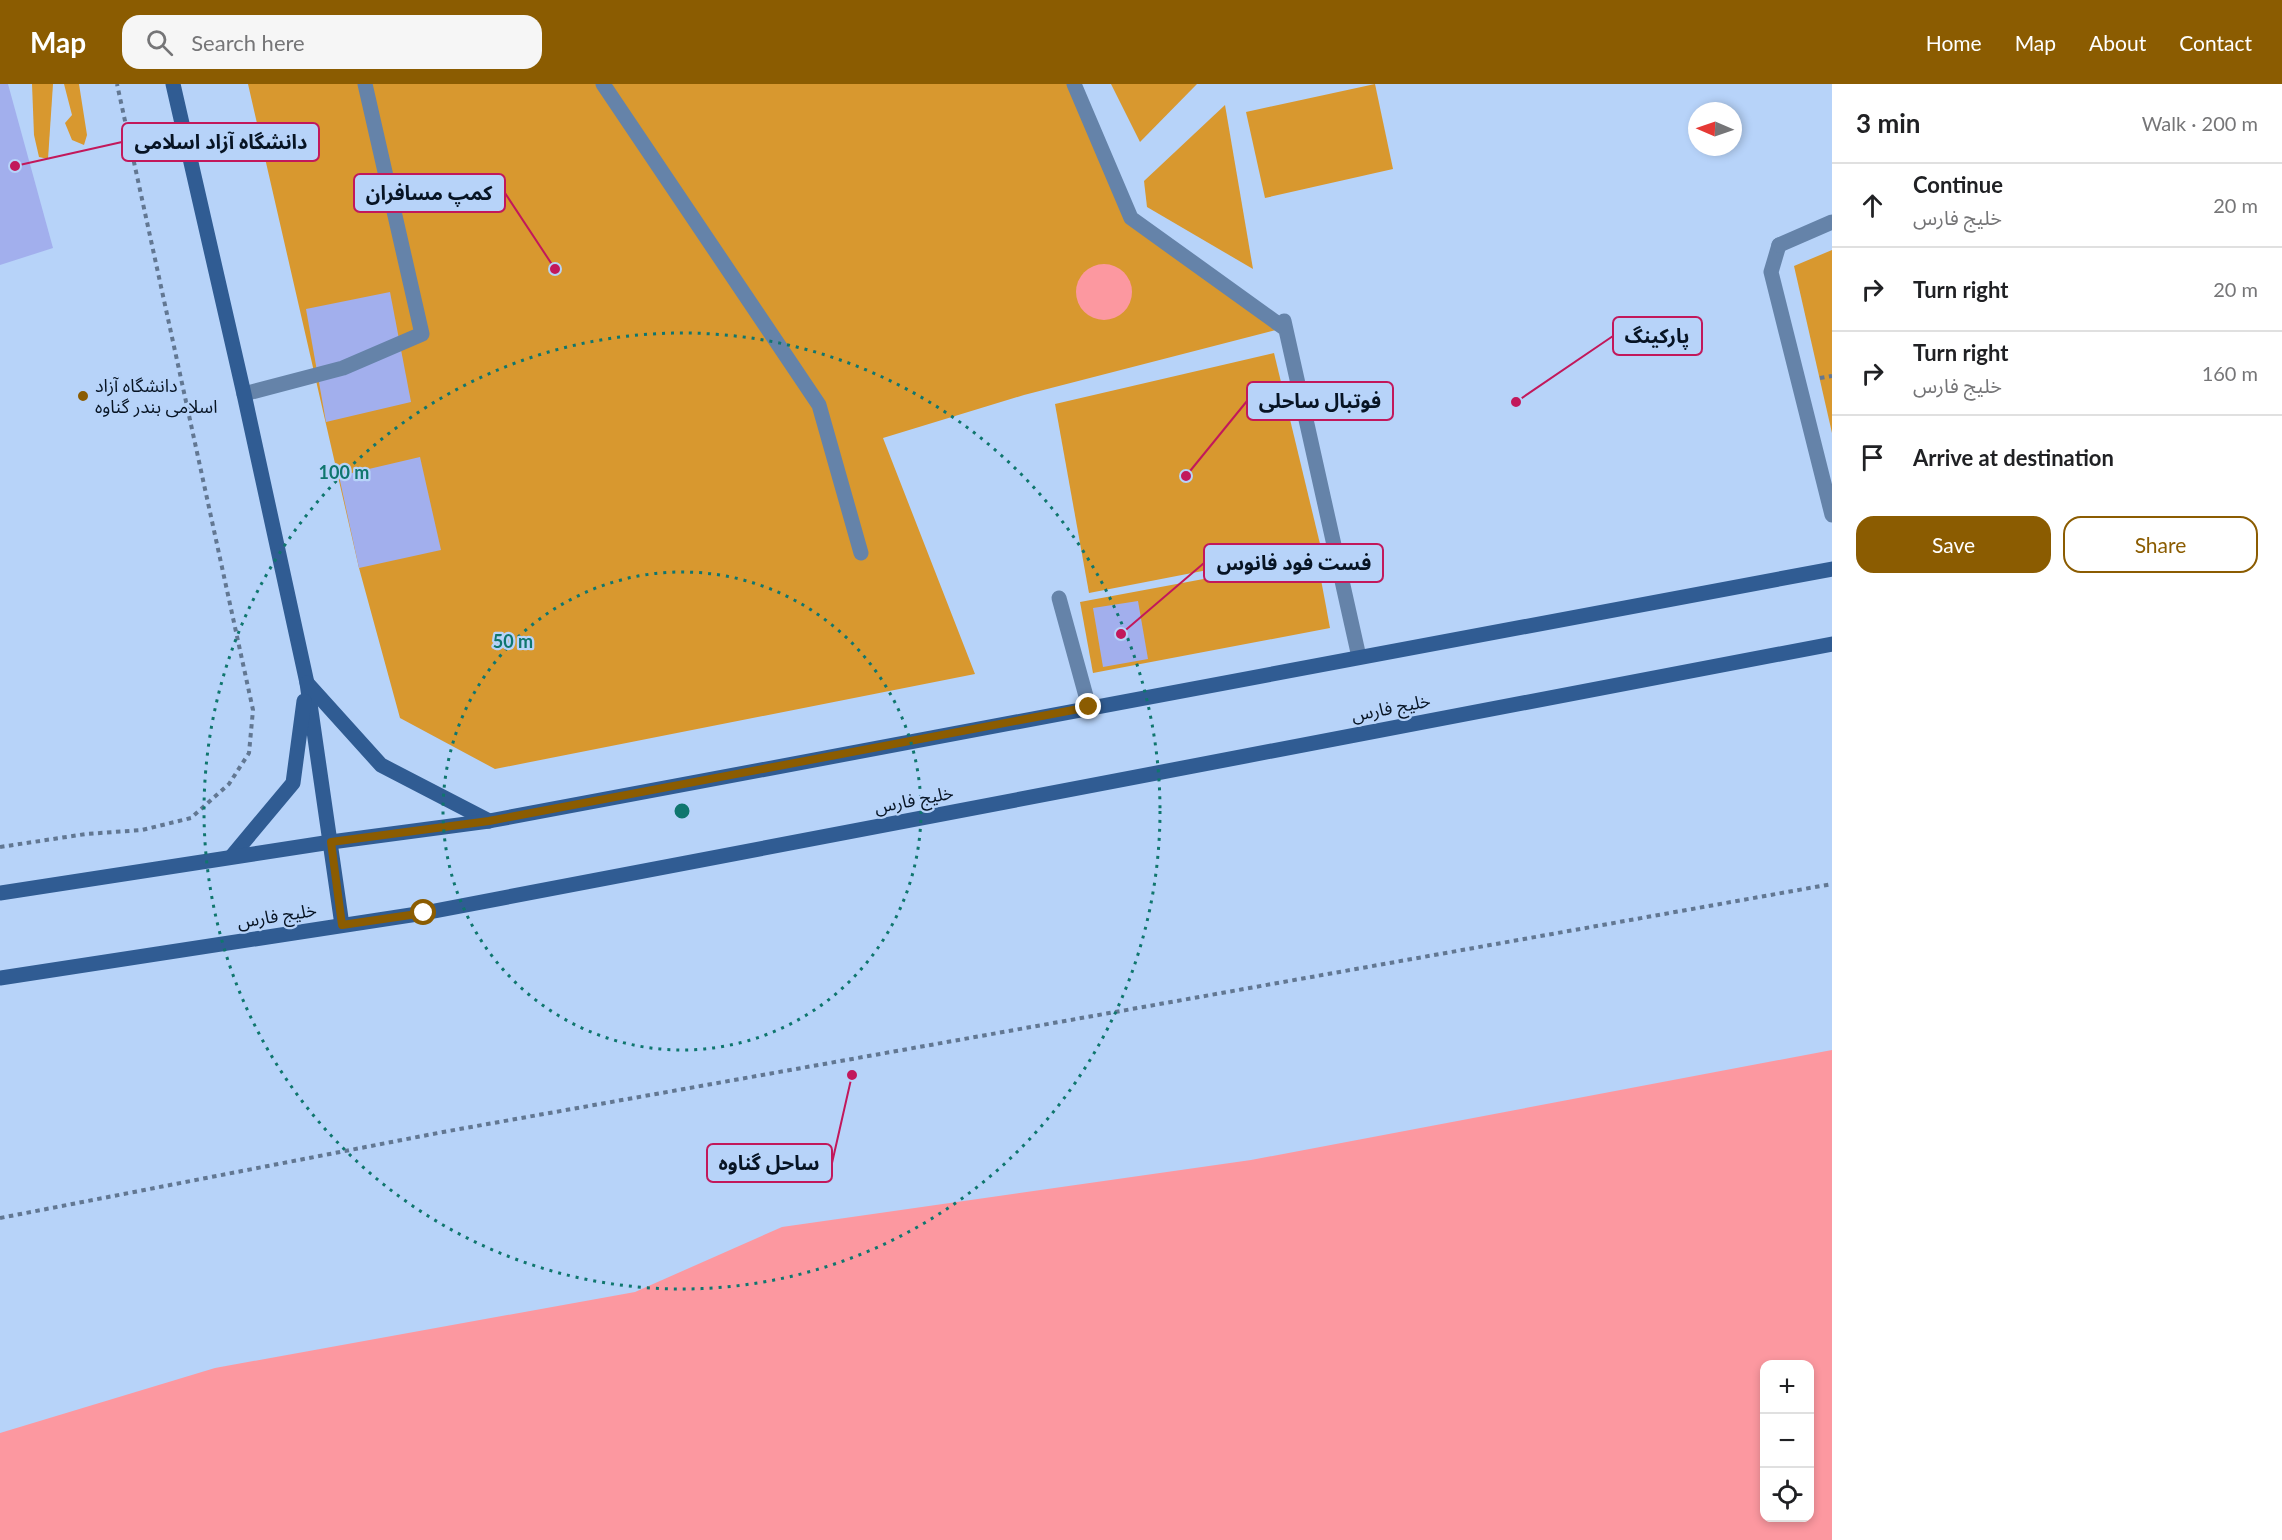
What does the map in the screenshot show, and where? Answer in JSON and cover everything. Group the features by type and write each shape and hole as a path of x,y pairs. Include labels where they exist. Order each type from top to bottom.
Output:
{"main road":[{"path":"173,84 307,683 342,925"},
{"path":"0,893 231,856 489,821 1832,569"},
{"name":"خلیج فارس","path":"0,978 424,913 1832,644"},
{"path":"307,683 381,765 489,821"},
{"path":"231,856 293,783 307,683"}],"street":[{"path":"244,394 343,368 422,334 365,84"},
{"path":"603,84 819,405 861,553"},
{"path":"1074,84 1131,218 1284,328 1284,321 1359,657"},
{"path":"1832,222 1779,245 1771,272 1832,515"},
{"path":"1059,598 1089,707"}],"path":[{"path":"0,847 86,834 142,830 191,818 229,784 249,753 253,710 117,84"},
{"path":"0,1218 443,1132 1832,884"}],"shaded area":[{"path":"32,84 53,84 48,159 39,157 34,135"},
{"path":"64,84 79,84 87,135 84,145 72,140 65,123 72,115"},
{"path":"248,84 1067,84 1132,218 1284,328 1024,395 883,438 975,674 495,769 400,718 359,568"},
{"path":"1111,84 1197,84 1140,142"},
{"path":"1375,84 1393,169 1265,198 1246,112"},
{"path":"1225,105 1253,269 1147,207 1144,181"},
{"path":"1832,250 1832,433 1794,266"},
{"path":"1104,264 1115,266 1124,272 1130,281 1132,292 1130,303 1124,312 1115,318 1104,320 1093,318 1084,312 1078,303 1076,292 1078,281 1084,272 1093,266"},
{"path":"1274,353 1321,548 1089,593 1055,404"},
{"path":"1317,558 1330,628 1093,673 1080,602"},
{"path":"1832,1050 1832,1540 0,1540 0,1433 215,1368 635,1292 782,1227 1251,1160"}],"building":[{"path":"0,84 8,84 53,248 0,265"},
{"path":"390,292 411,402 326,422 306,309"},
{"path":"420,457 441,550 359,568 339,476"},
{"path":"1138,601 1148,659 1103,667 1093,608"}],"place":[{"name":"دانشگاه آزاد اسلامی","path":"15,166"},
{"name":"کمپ مسافران","path":"555,269"},
{"name":"دانشگاه آزاد اسلامی بندر گناوه","path":"83,396"},
{"name":"پارکینگ","path":"1516,402"},
{"name":"فوتبال ساحلی","path":"1186,476"},
{"name":"فست فود فانوس","path":"1121,634"},
{"name":"ساحل گناوه","path":"852,1075"}],"route":[{"path":"424,913 342,925 331,842 489,821 1089,707"}]}
